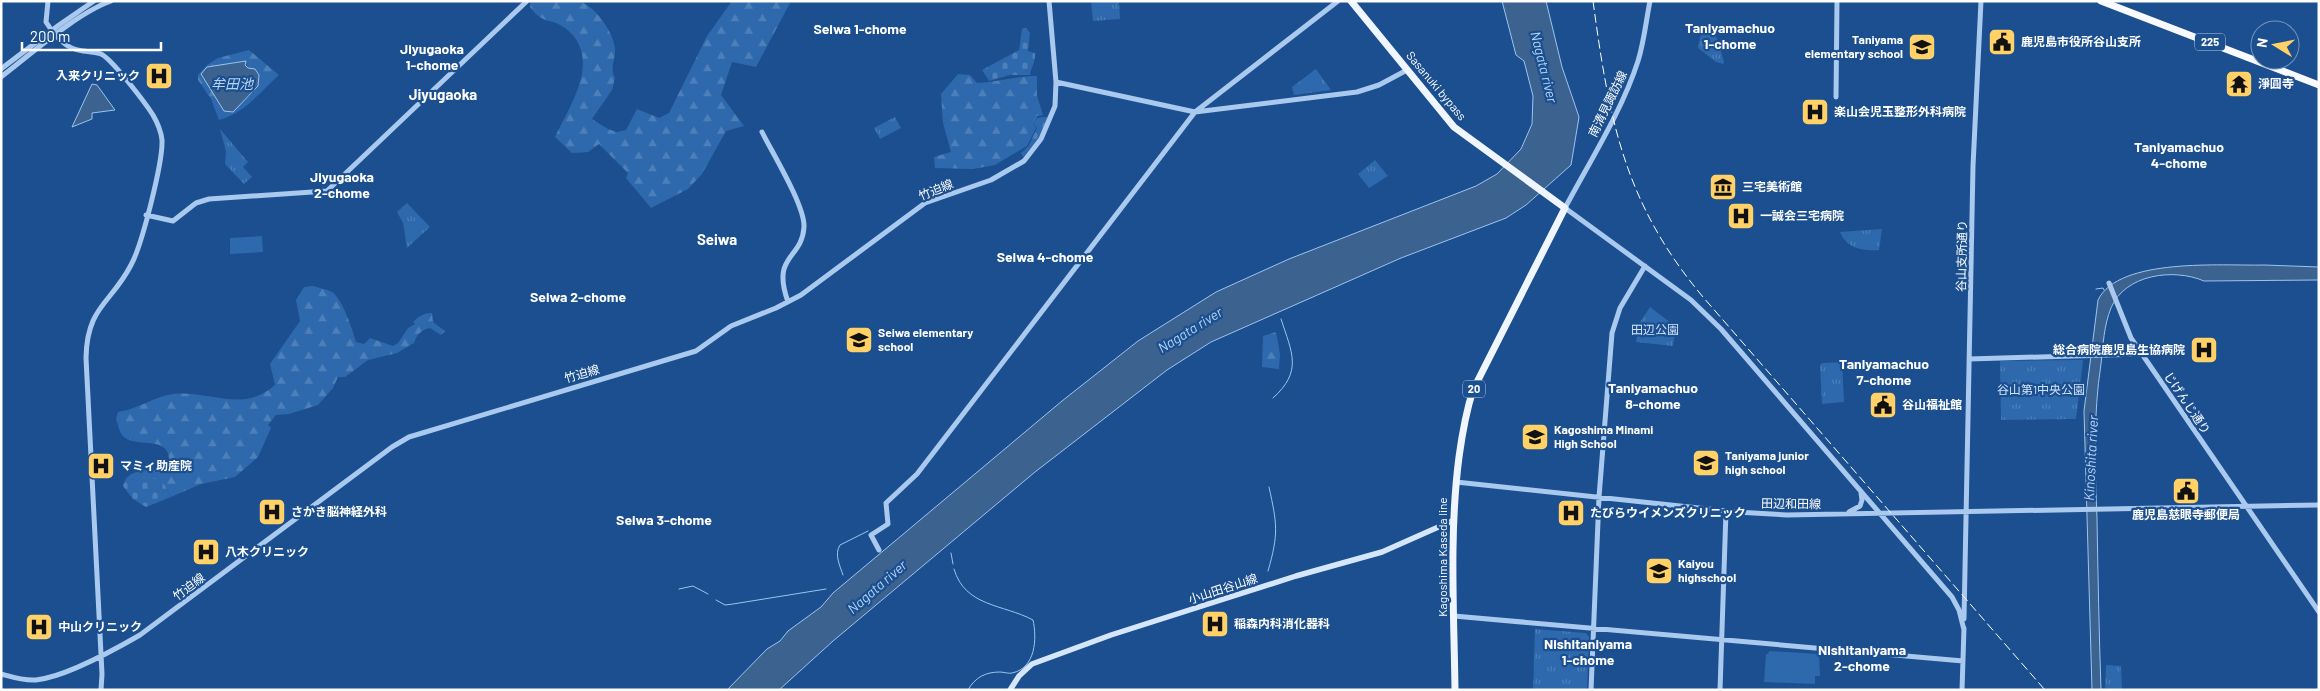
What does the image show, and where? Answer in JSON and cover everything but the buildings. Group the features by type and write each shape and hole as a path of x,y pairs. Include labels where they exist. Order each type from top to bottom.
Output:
{"highway":[{"name":"225","path":"2101,1 2319,85"}],"main road":[{"name":"Sasanuki bypass","path":"1351,1 1454,127 1565,208"},
{"name":"Kagoshima Kaseda line","path":"1456,690 1452,521 1468,404 1473,390 1565,208"},
{"name":"小山田谷山線","path":"1010,690 1019,676 1032,664 1111,636 1296,576 1382,552 1452,521"}],"street":[{"path":"48,1 46,22 53,33 69,47 95,52 106,57 153,115 160,131 162,146 155,186 134,259 124,278 97,310 88,332 86,349 101,690"},
{"path":"1,77 94,1"},
{"path":"1,69 53,33 91,10 111,1"},
{"path":"146,215 173,220 196,203 209,199 327,191 527,1"},
{"name":"竹迫線","path":"1,674 37,680 101,656 155,625 404,440 434,429 687,354 703,346 731,326 788,302 818,283 925,203 991,180 1024,161 1041,139 1052,116 1056,82 1049,1"},
{"path":"879,550 871,535 888,524 886,503 916,474 1195,112 1338,1"},
{"name":"南清見諏訪線","path":"1565,208 1635,69 1642,47 1650,1"},
{"path":"1836,97 1837,1"},
{"name":"谷山支所通り","path":"1962,690 1975,96 1981,1"},
{"path":"1056,82 1195,112 1357,92 1379,85 1407,70"},
{"path":"762,132 799,204 804,220 802,238 787,259 783,271 783,285 788,302"},
{"path":"1565,208 1691,300 1720,329 1952,597 1959,610 1964,630"},
{"path":"1591,690 1599,497 1613,328 1624,298 1646,266"},
{"name":"じげんじ通り","path":"2109,283 2126,328 2141,354 2319,612"},
{"path":"1969,359 2141,354"},
{"name":"田辺和田線","path":"1456,482 1726,511 1787,515 2246,506"},
{"path":"1844,513 1860,506 1862,500 1860,490"},
{"path":"2246,506 2319,505"},
{"path":"1720,690 1726,511"},
{"path":"1952,597 1965,601"},
{"path":"1454,616 1963,661"}],"green space":[{"path":"531,1 578,1 597,13 607,27 615,48 613,74 615,78 612,90 592,119 617,132 626,130 637,109 659,118 669,113 707,36 732,1 791,1 756,67 732,62 721,95 744,126 726,131 702,174 688,189 651,208 626,178 628,173 599,144 588,152 572,153 555,137 569,110 580,81 583,67 582,53 576,40 565,28 539,17 535,13 530,7"},
{"path":"1091,1 1119,1 1120,19 1093,21"},
{"path":"1026,28 1030,33 1028,51 1035,53 1030,75 1010,75 989,81 982,70 1019,50 1022,29"},
{"path":"1701,33 1715,35 1723,64 1716,62 1698,48"},
{"path":"249,50 279,75 244,107 219,120 211,99 198,80 198,75 207,65 218,58","holes":["245,61 248,68 255,69 259,75 256,88 243,101 224,110 211,89 207,67"]},
{"path":"1316,69 1331,90 1294,95 1292,87"},
{"path":"958,74 970,75 977,83 1037,76 1037,96 1043,115 1037,116 1033,123 1036,128 1027,146 995,165 973,169 935,168 934,157 951,152 943,123 941,94"},
{"path":"895,117 901,128 880,139 874,128"},
{"path":"1048,117 1038,139 1023,157 1021,153 1028,147 1037,128 1033,123 1037,118"},
{"path":"220,129 248,162 243,167 252,177 244,184 225,164 226,151"},
{"path":"1375,160 1388,176 1369,188 1358,174"},
{"path":"407,203 430,227 407,248 403,223 397,212"},
{"path":"1882,229 1879,250 1856,248 1843,238 1840,232"},
{"path":"262,236 263,252 230,254 230,238"},
{"path":"313,286 330,291 336,295 347,315 356,342 364,344 370,338 393,346 398,343 408,328 415,324 413,322 415,320 429,313 432,313 433,322 445,331 441,335 430,328 424,330 418,335 414,343 397,353 368,360 345,377 338,377 333,388 318,405 289,414 276,415 268,425 271,428 258,457 235,477 201,484 171,497 166,487 126,478 139,471 163,467 169,463 168,454 165,448 160,445 138,442 124,437 116,419 118,412 173,394 238,400 263,394 275,385 270,364 300,321 296,300 304,287"},
{"name":"田辺公園","path":"1650,307 1676,327 1673,346 1636,342 1640,322"},
{"path":"1276,332 1280,354 1279,369 1262,367 1263,336"},
{"name":"谷山第1中央公園","path":"2082,360 2076,419 2001,420 2000,361"},
{"path":"1842,362 1844,402 1822,404 1820,365 1822,363"},
{"path":"140,477 160,479 171,497 146,507 133,499 123,486 126,478 135,480"},
{"path":"1535,629 1586,633 1589,637 1587,690 1533,690"},
{"path":"1769,651 1819,654 1820,676 1815,676 1815,684 1764,682 1766,654"},
{"path":"2106,665 2121,666 2122,690 2105,690"}],"water":[{"name":"Nagata river","path":"1502,1 1546,1 1562,67 1579,117 1571,165 1526,205 1506,218 1401,258 1211,342 1167,370 1035,472 833,641 779,690 727,690 767,649 780,641 788,631 821,607 833,593 1062,401 1138,341 1216,292 1289,259 1476,186 1497,174 1521,149 1532,124 1533,96 1524,61 1516,55"},
{"name":"牟田池","path":"246,61 245,65 248,68 255,69 259,75 258,86 233,112 224,111 201,74 207,67"},
{"path":"92,84 97,85 115,110 92,113 92,119 72,127"},
{"name":"Kinoshita river","path":"2199,265 2319,267 2319,280 2204,281 2179,275 2165,275 2139,281 2127,288 2111,308 2104,335 2098,383 2095,441 2101,690 2092,690 2084,411 2098,300 2109,286 2127,277 2149,270"}],"waterway":[{"path":"2096,289 2103,288 2104,290"},
{"path":"1273,398 1282,388 1292,370 1289,342 1281,319"},
{"path":"1268,571 1276,529 1269,487"},
{"path":"843,575 838,556 840,545 868,531"},
{"path":"951,553 953,564"},
{"path":"954,569 959,581 976,598 1033,620 1035,635 1030,659 1020,670 1012,673 995,672 986,674 974,682 968,690"},
{"path":"679,589 693,586 708,594"},
{"path":"716,600 725,605 826,589"}],"railway":[{"path":"1593,1 1606,84 1624,158 1655,228 1676,262 1703,297 2045,690"}],"place":[{"name":"鹿児島市役所谷山支所","path":"2002,42"},
{"name":"Taniyama elementary school","path":"1922,47"},
{"name":"入来クリニック","path":"159,76"},
{"name":"淨圓寺","path":"2239,84"},
{"name":"楽山会児玉整形外科病院","path":"1815,112"},
{"name":"三宅美術館","path":"1723,187"},
{"name":"一誠会三宅病院","path":"1741,216"},
{"name":"Seiwa elementary school","path":"859,340"},
{"name":"総合病院鹿児島生協病院","path":"2204,350"},
{"name":"谷山福祉館","path":"1883,405"},
{"name":"Kagoshima Minami High School","path":"1535,437"},
{"name":"Taniyama junior high school","path":"1706,463"},
{"name":"マミィ助産院","path":"101,466"},
{"name":"鹿児島慈眼寺郵便局","path":"2186,491"},
{"name":"さかき脳神経外科","path":"272,512"},
{"name":"たびらウイメンズクリニック","path":"1571,513"},
{"name":"八木クリニック","path":"206,552"},
{"name":"Kaiyou highschool","path":"1659,571"},
{"name":"稲森内科消化器科","path":"1215,624"},
{"name":"中山クリニック","path":"39,627"}],"district":[{"name":"Seiwa 1-chome","path":"860,29"},
{"name":"Taniyamachuo 1-chome","path":"1730,36"},
{"name":"Jiyugaoka 1-chome","path":"432,58"},
{"name":"Jiyugaoka","path":"443,95"},
{"name":"Taniyamachuo 4-chome","path":"2179,156"},
{"name":"Jiyugaoka 2-chome","path":"342,186"},
{"name":"Seiwa","path":"717,240"},
{"name":"Seiwa 4-chome","path":"1045,257"},
{"name":"Seiwa 2-chome","path":"578,297"},
{"name":"Taniyamachuo 7-chome","path":"1884,372"},
{"name":"Taniyamachuo 8-chome","path":"1653,396"},
{"name":"Seiwa 3-chome","path":"664,520"},
{"name":"Nishitaniyama 1-chome","path":"1588,652"},
{"name":"Nishitaniyama 2-chome","path":"1862,658"}]}
